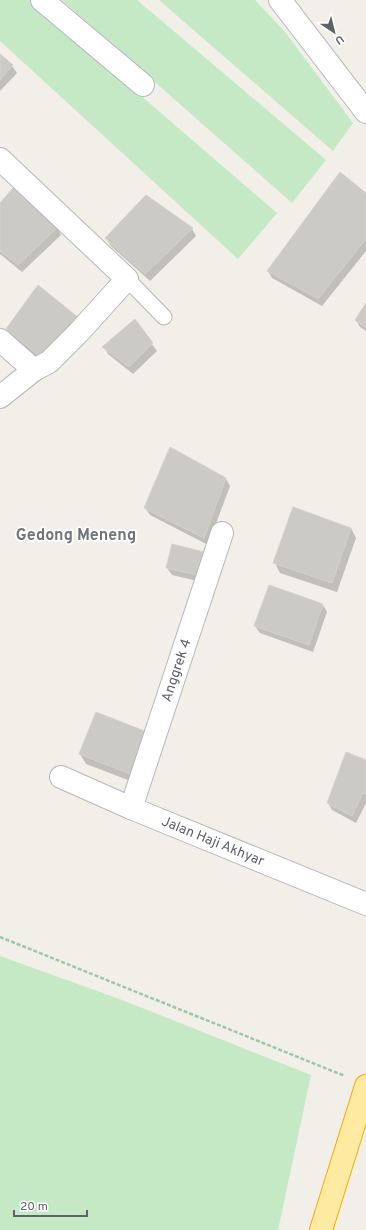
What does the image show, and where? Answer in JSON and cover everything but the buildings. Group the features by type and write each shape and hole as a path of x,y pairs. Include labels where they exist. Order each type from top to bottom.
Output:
{"highway":[{"path":"321,1230 359,1082"}],"street":[{"path":"42,0 143,85"},
{"path":"280,0 366,112"},
{"path":"0,159 127,279 79,332 48,362 34,370 0,397"},
{"path":"0,340 34,370"},
{"name":"Anggrek 4","path":"132,808 222,533"},
{"name":"Jalan Haji Akhyar","path":"61,777 132,808 366,904"}],"lane":[{"path":"127,279 164,316"}],"path":[{"path":"0,937 359,1082"}],"green space":[{"path":"0,0 30,0 277,213 238,259 0,41"},
{"path":"62,0 137,0 326,160 292,203"},
{"path":"159,0 255,0 285,32 353,123 333,151"},
{"path":"0,956 122,1000 311,1075 278,1230 0,1230"}],"district":[{"name":"Gedong Meneng","path":"76,536"}]}
